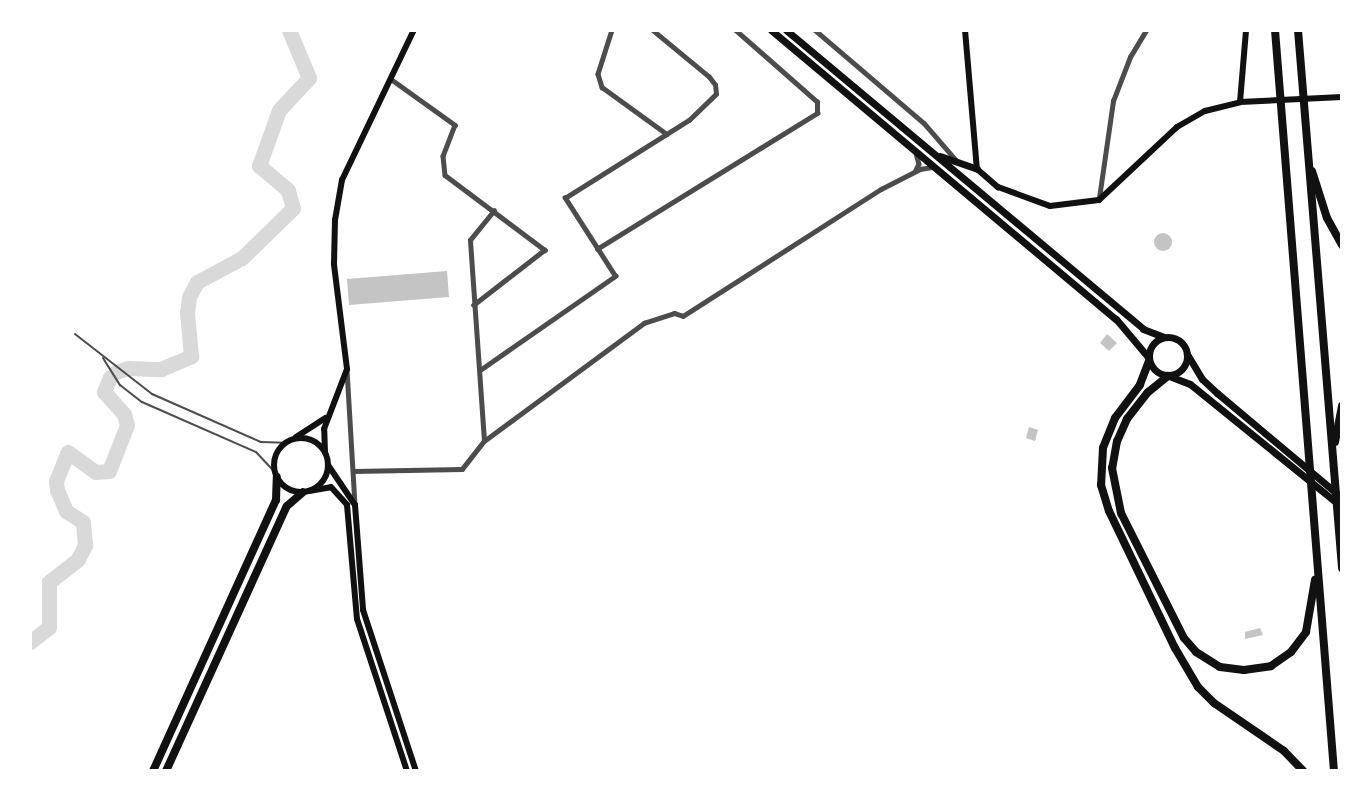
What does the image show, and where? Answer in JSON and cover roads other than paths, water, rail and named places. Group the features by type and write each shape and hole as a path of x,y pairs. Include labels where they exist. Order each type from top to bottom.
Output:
{"highway":[{"path":"1275,30 1334,771"},
{"path":"1298,30 1342,568"},
{"path":"1308,161 1327,218 1342,245"},
{"path":"1149,359 1140,384 1114,418 1103,448 1101,485 1109,511 1175,648 1198,687 1214,703 1284,751 1303,771"},
{"path":"1169,376 1148,392 1123,425 1113,453 1112,477 1121,513 1190,645 1211,663 1228,669 1258,669 1284,657 1299,643 1310,620 1317,558"},
{"path":"1333,456 1342,406"},
{"path":"153,771 276,500 276,474"},
{"path":"166,771 287,506 306,491"}],"main road":[{"path":"414,30 351,157 335,220 334,264 347,369 327,415 325,452 328,465 355,505 363,610 416,771"},
{"path":"771,30 1116,319 1149,359 1156,372 1190,384 1342,507"},
{"path":"786,30 1143,329 1180,342 1212,388 1342,498"},
{"path":"965,30 977,169"},
{"path":"1240,102 1246,30"},
{"path":"936,155 977,169 998,187 1038,204 1065,207 1099,200 1177,127 1205,111 1240,102 1342,97"},
{"path":"1149,359 1152,344 1164,337"},
{"path":"1169,376 1181,370 1187,354"},
{"path":"327,415 310,431 286,442 275,457 276,474 285,487 306,491 332,487 346,505 357,619 407,771"},
{"path":"286,442 304,438 325,452"},
{"path":"306,491 324,478 328,465"}],"street":[{"path":"612,30 598,74 602,87 667,134"},
{"path":"480,370 615,276 565,198 667,134 709,104 716,90 709,77 652,30"},
{"path":"597,249 817,113 817,102 735,30"},
{"path":"815,30 924,123 956,160"},
{"path":"1099,200 1113,102 1130,57 1146,30"},
{"path":"391,79 454,125 443,156 445,175 545,250 474,305"},
{"path":"914,172 919,164 916,153"},
{"path":"353,471 462,469 484,441 644,323 674,313 683,316 881,189 914,172 933,167"},
{"path":"484,441 470,240 494,210"},
{"path":"347,369 355,505"}],"lane":[{"path":"75,334 152,394 261,442 286,442"},
{"path":"103,358 110,373 136,398 256,452 276,474"}],"waterway":[{"path":"116,372 128,368 161,369 191,356 187,313 189,297 197,282 242,258 293,208 288,190 259,166 279,110 309,78 289,30"},
{"path":"30,642 49,627 49,582 78,559 85,545 83,522 66,511 57,490 56,481 68,452 96,472 109,471 127,425 124,414 104,392 110,377"}]}
